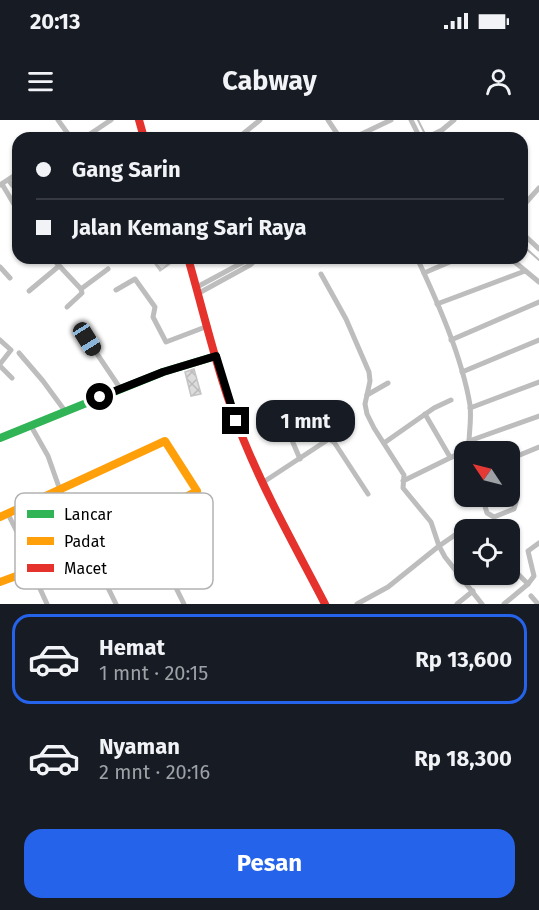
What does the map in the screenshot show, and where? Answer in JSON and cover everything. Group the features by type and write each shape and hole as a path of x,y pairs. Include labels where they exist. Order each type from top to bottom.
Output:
{"street":[{"path":"93,132 111,120"},
{"path":"245,132 260,120"},
{"path":"365,132 391,120"},
{"path":"438,132 454,120"},
{"path":"12,178 1,184 12,201"},
{"path":"9,181 12,185"},
{"path":"528,200 539,188"},
{"path":"533,244 539,238"},
{"path":"528,239 539,249"},
{"path":"190,264 236,421 262,483 325,604"},
{"path":"198,290 241,264"},
{"path":"198,290 251,264"},
{"path":"420,264 462,372 470,408 469,441 539,416"},
{"path":"424,273 445,264"},
{"path":"517,264 539,282"},
{"path":"29,291 59,266 81,289 82,293 67,307"},
{"path":"0,267 10,278"},
{"path":"81,289 108,269"},
{"path":"437,304 525,271"},
{"path":"321,274 346,319 369,372 370,381 365,404 367,414 403,473 405,492 431,522 445,557 482,604"},
{"path":"116,290 135,279 155,307 153,317 166,342 208,326"},
{"path":"451,340 539,302"},
{"path":"87,339 120,388"},
{"path":"0,340 11,350 0,365 12,378"},
{"path":"462,372 539,340"},
{"path":"19,353 65,411"},
{"path":"0,438 120,388 216,356"},
{"path":"470,408 539,382"},
{"path":"367,395 388,383"},
{"path":"384,443 425,414 451,400"},
{"path":"311,410 325,441"},
{"path":"425,414 450,458"},
{"path":"285,424 300,459"},
{"path":"31,426 48,456 62,493"},
{"path":"262,483 325,441 332,440 368,494"},
{"path":"53,493 165,441 197,491 193,493"},
{"path":"520,455 539,447"},
{"path":"403,481 454,456"},
{"path":"485,507 487,513 494,517 515,507"},
{"path":"4,515 15,530"},
{"path":"357,604 388,587 454,536"},
{"path":"504,604 528,584 534,573 528,551 539,543"},
{"path":"520,576 528,584"},
{"path":"0,582 15,577"},
{"path":"40,589 47,604"},
{"path":"109,589 116,604"},
{"path":"176,589 183,604"},
{"path":"457,604 473,591"},
{"path":"531,596 538,604"}],"building":[{"path":"155,264 170,264 160,271"},
{"path":"194,369 201,394 191,396 185,372"}],"waterway":[{"path":"418,120 424,132"},
{"path":"528,250 539,260"}],"traffic: fast":[{"path":"0,438 163,372 216,356"}],"traffic: slow":[{"path":"52,493 165,441 197,491 193,493"},
{"path":"0,517 15,510"},
{"path":"0,582 15,577"}],"traffic: jam":[{"path":"139,120 142,132"},
{"path":"190,264 235,419 272,503 325,604"}],"route":[{"path":"100,397 163,372 216,356 236,421"}]}
